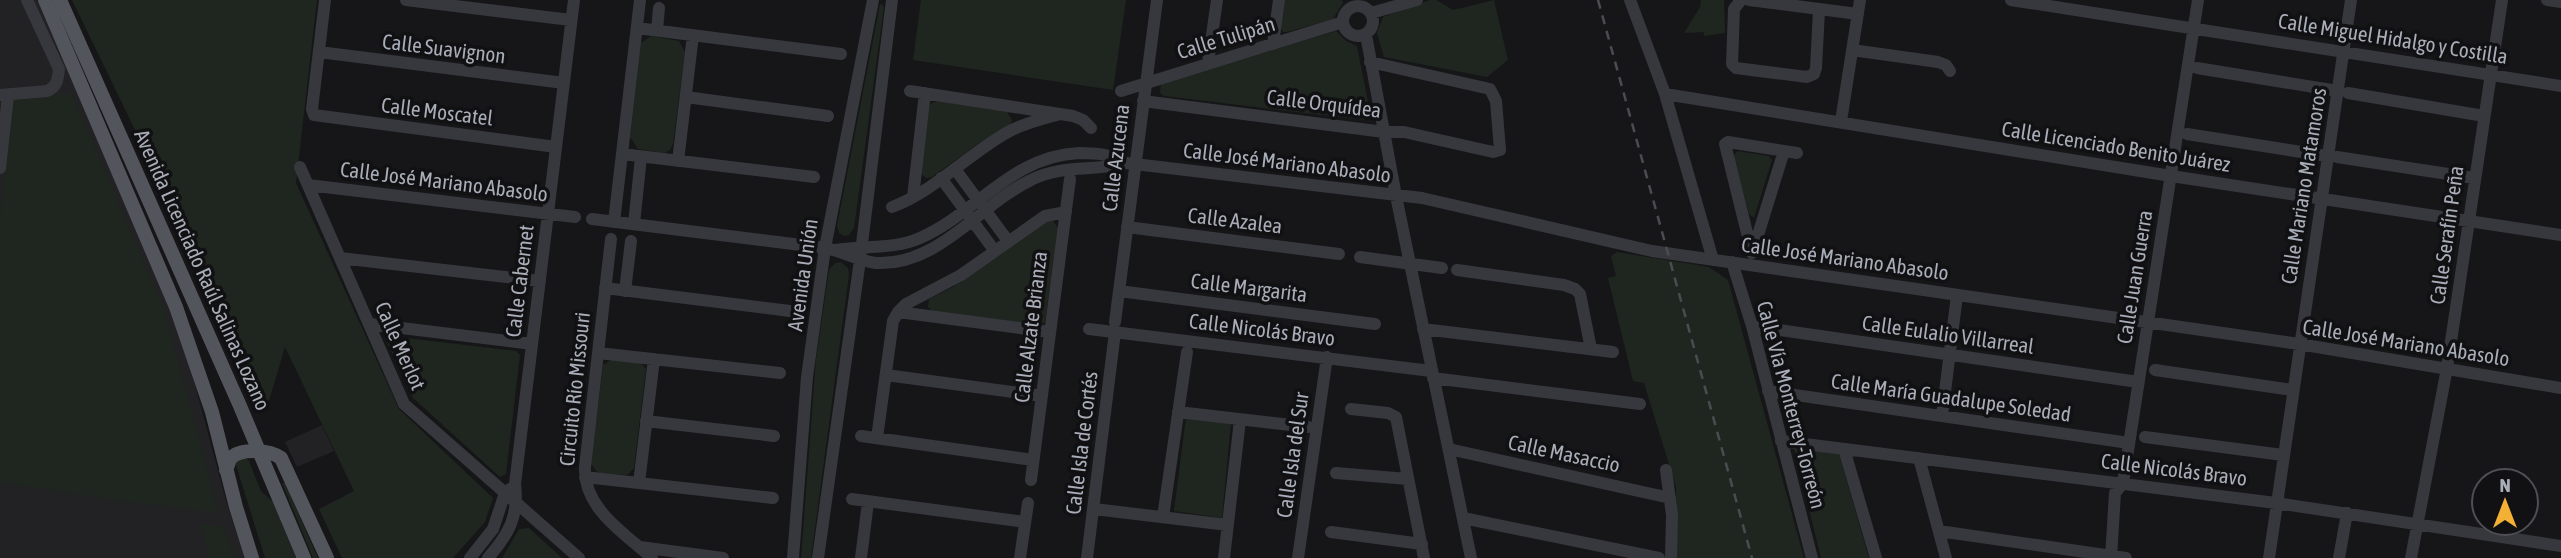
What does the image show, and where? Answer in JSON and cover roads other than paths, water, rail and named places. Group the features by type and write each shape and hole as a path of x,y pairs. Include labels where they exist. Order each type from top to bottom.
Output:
{"main road":[{"name":"Avenida Licenciado Raúl Salinas Lozano","path":"45,0 173,297 212,412 252,558"},
{"name":"Avenida Licenciado Raúl Salinas Lozano","path":"60,0 240,406 304,558"},
{"path":"226,470 234,457 258,452 274,454 281,458 327,558"}],"street":[{"path":"0,168 4,95 47,91 58,81 59,69 27,0"},
{"path":"319,52 325,0"},
{"path":"406,0 571,20"},
{"name":"Calle Cabernet","path":"488,558 507,533 517,503 515,484 574,0"},
{"path":"614,222 640,0"},
{"name":"Avenida Unión","path":"793,558 807,377 873,0"},
{"path":"818,558 862,246 892,0"},
{"name":"Calle Azucena","path":"1115,327 1127,227 1130,163 1143,101 1157,0"},
{"path":"1208,63 1217,0"},
{"path":"1273,44 1279,0"},
{"path":"1371,13 1398,3 1416,0"},
{"path":"1630,0 1665,94 1713,260"},
{"path":"1741,0 1734,9 1732,64 1741,69 1807,77 1814,74 1819,10"},
{"path":"1749,0 1858,14"},
{"path":"1841,121 1860,0"},
{"name":"Calle Miguel Hidalgo y Costilla","path":"2011,0 2345,50 2561,86"},
{"name":"Calle Juan Guerra","path":"2111,557 2115,493 2123,483 2198,0"},
{"name":"Calle Mariano Matamoros","path":"2269,558 2320,199 2332,156 2343,92 2351,0"},
{"name":"Calle Serafín Peña","path":"2411,558 2447,368 2502,0"},
{"path":"2547,0 2561,2"},
{"path":"1366,35 1351,35 1343,22 1353,3 1371,13 1372,27 1366,35 1370,62 1471,558"},
{"path":"657,30 659,8"},
{"name":"Calle Tulipán","path":"1121,91 1343,22"},
{"path":"637,27 841,54"},
{"path":"678,161 693,35"},
{"path":"1852,50 1938,62 1946,65 1950,71"},
{"name":"Calle Suavignon","path":"319,52 564,83"},
{"name":"Calle Moscatel","path":"319,52 313,114 556,147"},
{"name":"Calle Orquídea","path":"1143,101 1384,132 1404,132 1493,152 1499,151 1501,146 1496,101 1490,89 1370,62"},
{"path":"2197,68 2484,116"},
{"path":"910,91 1060,114 1079,118 1091,128"},
{"path":"913,197 925,93"},
{"name":"Calle Licenciado Benito Juárez","path":"1665,94 2171,176 2561,235"},
{"path":"686,97 828,116"},
{"path":"892,208 913,197 1006,133 1032,121 1060,114"},
{"path":"2187,134 2474,178"},
{"path":"1728,142 1790,152 1751,259 1724,146 1728,142"},
{"path":"622,154 814,177"},
{"name":"Calle José Mariano Abasolo","path":"592,219 830,249 895,246 937,229 1018,172 1056,156 1110,154 1130,163 1422,198 1625,247 1732,262 1751,259 1957,296 2299,344 2561,388"},
{"path":"634,224 641,157"},
{"name":"Calle José Mariano Abasolo","path":"830,249 860,260 894,262 923,253 1030,180 1064,169 1109,168 1130,163"},
{"name":"Calle Merlot","path":"300,167 404,404 579,558"},
{"path":"954,169 1008,241"},
{"path":"941,178 994,250"},
{"name":"Calle Alzate Brianza","path":"1031,480 1070,179"},
{"name":"Calle José Mariano Abasolo","path":"308,185 575,217"},
{"path":"877,438 893,321 898,312 909,302 961,275 1045,216 1066,212"},
{"name":"Calle Azalea","path":"1127,227 1339,254"},
{"name":"Circuito Río Missouri","path":"611,239 584,477 595,506 652,558"},
{"path":"917,239 923,253"},
{"path":"625,291 631,241"},
{"path":"1360,257 1442,268"},
{"path":"340,258 540,281"},
{"name":"Calle Vía Monterrey-Torreón","path":"1732,262 1752,326 1812,558"},
{"path":"1458,270 1564,285 1575,289 1580,294 1591,349"},
{"path":"605,288 790,311"},
{"name":"Calle Margarita","path":"1119,291 1375,324"},
{"path":"1942,416 1957,296"},
{"path":"898,312 1050,332"},
{"path":"369,324 532,344"},
{"name":"Calle Eulalio Villarreal","path":"1752,326 2138,382"},
{"name":"Calle Nicolás Bravo","path":"1089,329 1115,327 1640,404"},
{"name":"Calle Isla de Cortés","path":"1087,558 1115,327"},
{"path":"1423,328 1613,352"},
{"path":"1163,517 1187,352"},
{"path":"598,353 780,373"},
{"name":"Calle Isla del Sur","path":"1298,558 1327,357"},
{"path":"639,483 654,359"},
{"path":"2155,370 2292,390"},
{"path":"886,375 1042,396"},
{"name":"Calle María Guadalupe Soledad","path":"1768,391 2129,443"},
{"path":"1351,409 1394,415 1424,558"},
{"path":"1178,412 1308,427"},
{"path":"1224,558 1240,419"},
{"path":"646,421 774,436"},
{"path":"861,436 1033,460"},
{"path":"2145,437 2283,455"},
{"name":"Calle Nicolás Bravo","path":"1781,441 2276,503 2561,546"},
{"name":"Calle Masaccio","path":"1449,449 1670,498"},
{"path":"1844,449 1876,558"},
{"path":"1919,458 1947,558"},
{"path":"1666,470 1672,529 1671,558"},
{"path":"1336,473 1408,480"},
{"path":"584,477 772,498"},
{"path":"470,558 488,538 497,521 505,493 515,484"},
{"path":"852,499 1025,522"},
{"path":"861,558 868,502"},
{"path":"1020,558 1028,503"},
{"path":"1094,509 1228,525"},
{"path":"2339,558 2347,513"},
{"path":"1463,518 1659,558"},
{"path":"1939,531 2126,558"},
{"path":"1331,532 1422,544"},
{"path":"639,547 723,558"}],"railway":[{"path":"1598,0 1752,558"}]}
